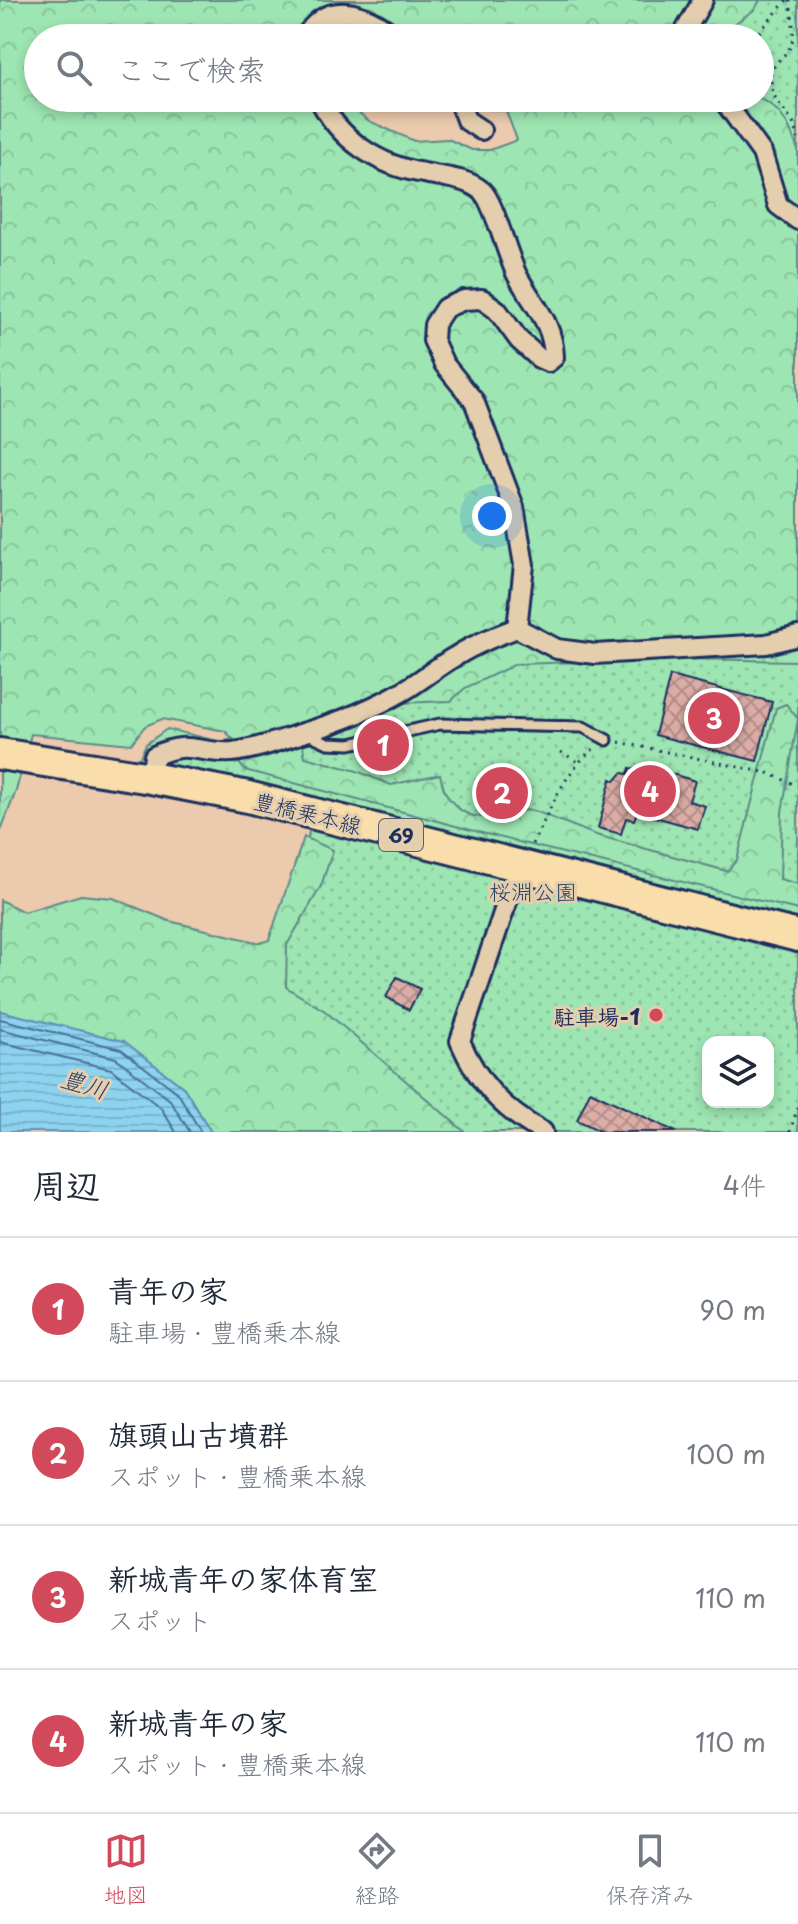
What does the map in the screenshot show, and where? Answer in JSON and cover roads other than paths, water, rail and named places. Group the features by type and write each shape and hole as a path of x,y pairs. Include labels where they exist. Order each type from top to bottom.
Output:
{"main road":[{"name":"豊橋乗本線","path":"0,754 151,778 336,818 798,936"}],"street":[{"path":"689,24 703,0"},
{"path":"310,24 326,5 345,2 381,24"},
{"path":"327,112 357,146 384,163 472,184 483,192 491,202 510,260 554,336 554,357 548,362 519,340 497,310 482,299 464,300 445,308 434,325 433,340 444,364 474,401 514,507 524,565 517,628"},
{"path":"463,112 466,120 481,130"},
{"path":"732,112 762,153 778,205 798,220"},
{"path":"151,778 154,756 170,748 185,746 207,752 235,752 305,732 382,702 406,690 454,656 517,628 557,649 595,654 766,644 798,636"},
{"path":"519,866 460,1041 472,1070 491,1093 543,1132"}],"lane":[{"path":"305,732 328,743 350,744 440,724 583,727 607,740"}],"water":[{"name":"豊川","path":"0,1011 124,1041 184,1088 211,1132 0,1132"}],"place":[{"name":"新城青年の家体育室","path":"714,718"},
{"name":"青年の家","path":"383,745"},
{"name":"新城青年の家","path":"650,791"},
{"name":"旗頭山古墳群","path":"502,793"},
{"name":"駐車場-1","path":"656,1015"}],"park label":[{"name":"桜淵公園","path":"533,890"}]}
